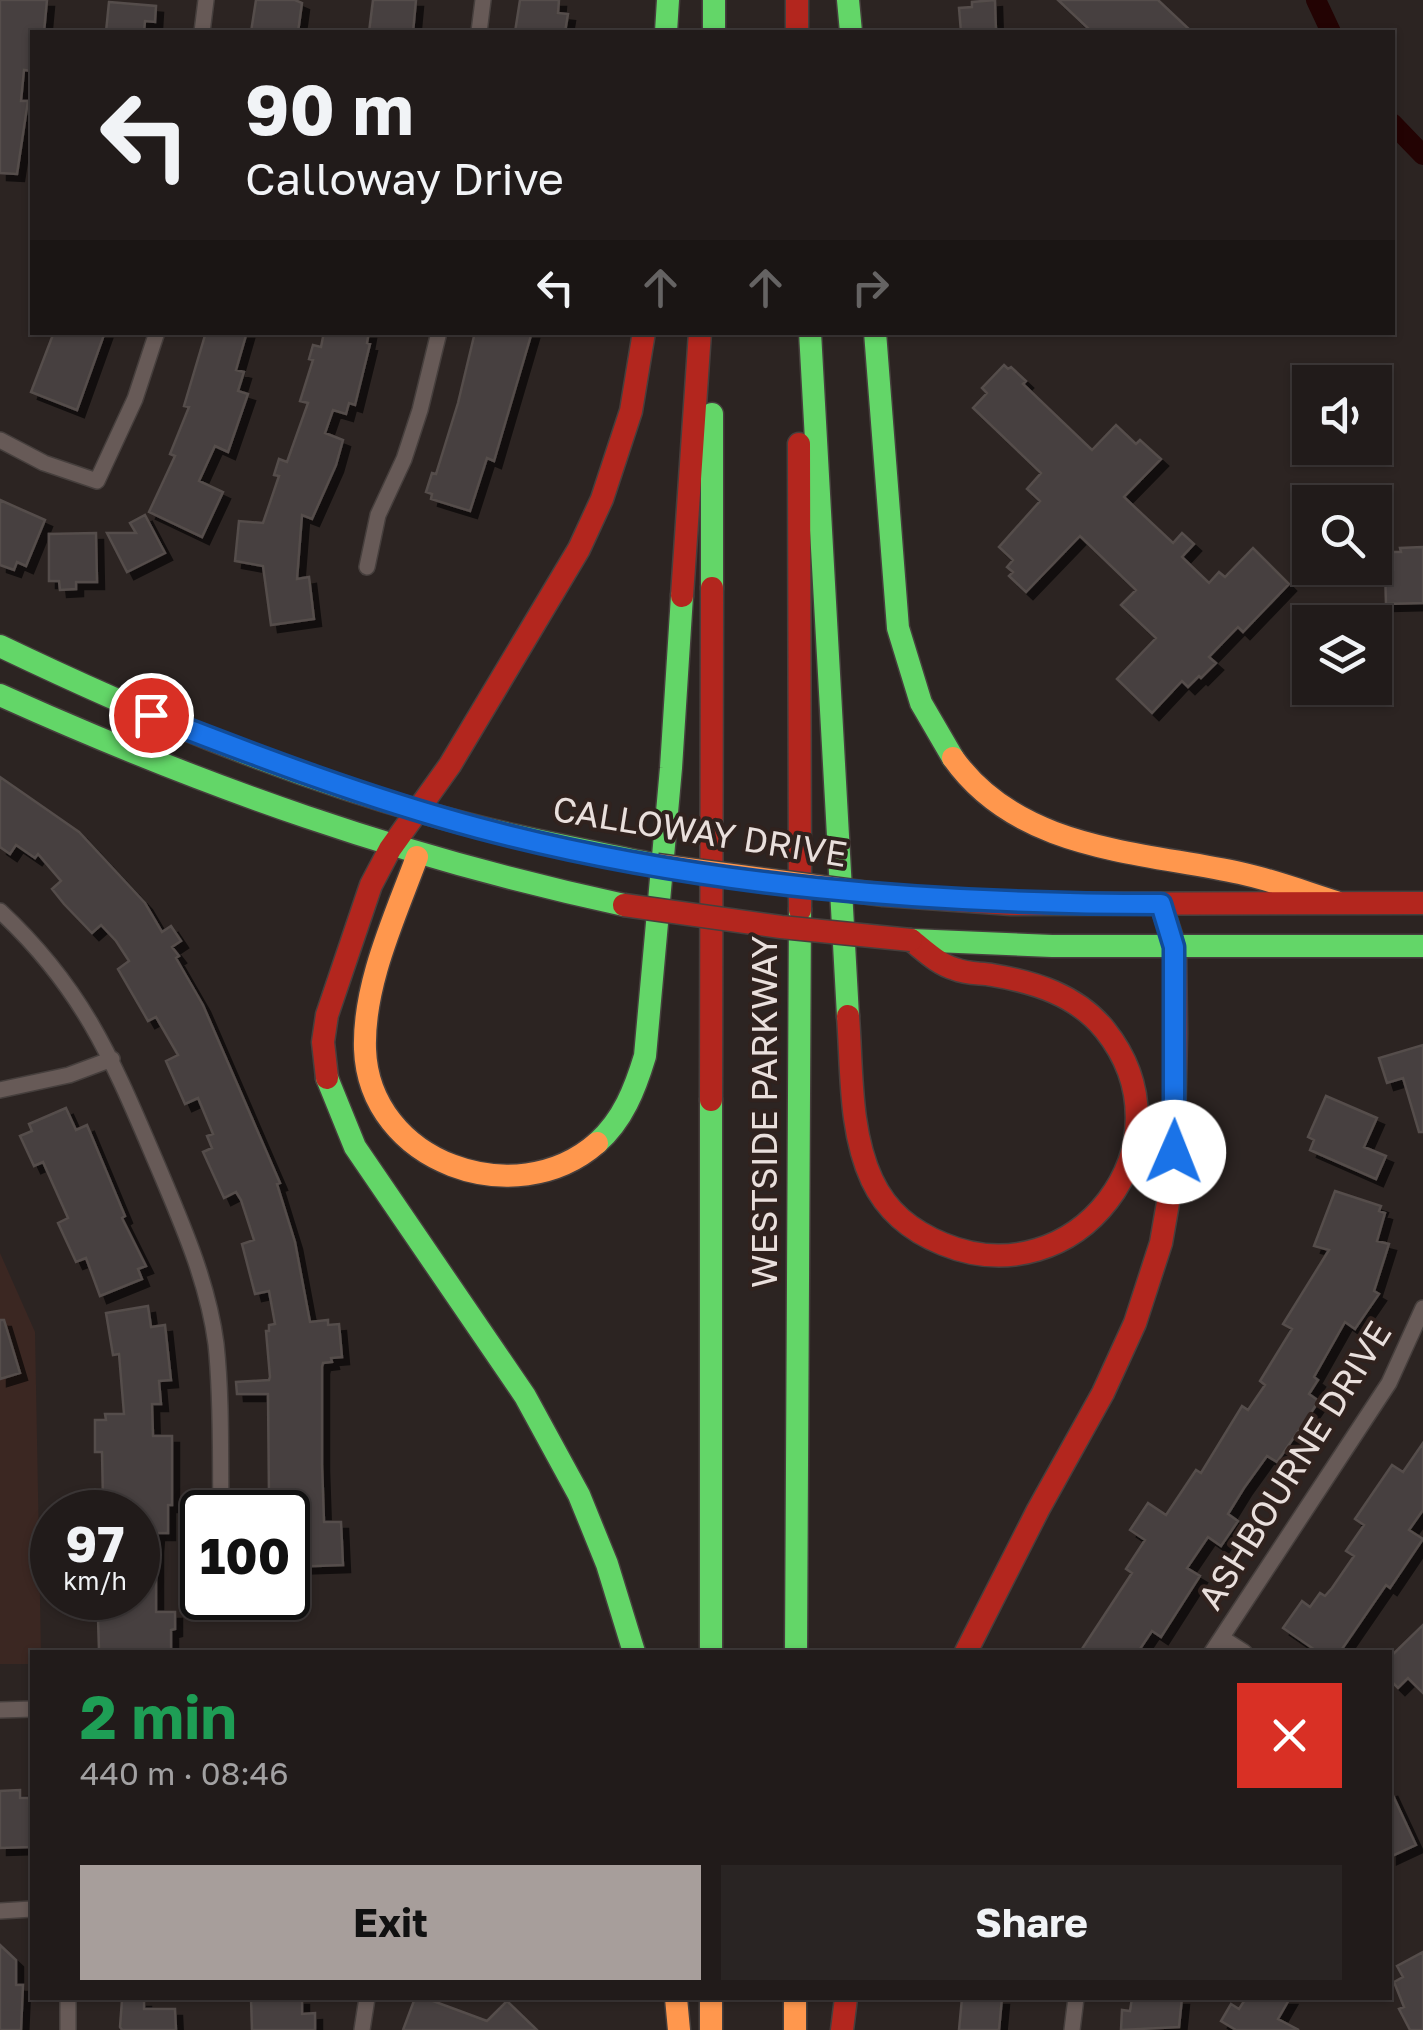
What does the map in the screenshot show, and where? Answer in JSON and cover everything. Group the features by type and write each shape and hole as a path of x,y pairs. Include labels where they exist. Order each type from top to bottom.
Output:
{"main road":[{"path":"666,30 668,0"},
{"path":"714,0 714,30"},
{"path":"797,0 797,30"},
{"path":"848,0 851,30"},
{"path":"633,1650 607,1564 548,1435 354,1147 328,1086 323,1042 327,1015 370,885 390,849 450,765 579,550 617,458 637,380 644,335"},
{"path":"417,857 365,1024 367,1064 378,1098 410,1142 456,1168 485,1176 517,1178 570,1163 614,1127 639,1083 645,1056 671,768 700,335"},
{"name":"WESTSIDE PARKWAY","path":"711,1650 712,335"},
{"name":"WESTSIDE PARKWAY","path":"796,1650 802,675 798,335"},
{"path":"810,335 846,1009 858,1126 867,1171 878,1192 910,1228 952,1251 995,1260 1032,1254 1064,1241 1087,1226 1112,1198 1128,1170 1135,1147 1136,1100 1122,1052 1092,1014 1074,999 1025,981 950,969 911,940"},
{"path":"875,335 898,628 904,660 922,712 952,758 996,801 1052,833 1086,844 1246,874 1336,902"},
{"name":"CALLOWAY DRIVE","path":"0,646 151,715 309,774 484,829 625,858 728,876 884,895 1011,904 1423,903"},
{"path":"0,695 217,790 390,849 552,891 728,920 911,940 1174,947 1423,946"},
{"path":"967,1650 1103,1393 1151,1280 1161,1243 1173,1174 1174,947 1161,904"},
{"path":"676,2000 679,2030"},
{"path":"711,2000 711,2030"},
{"path":"795,2000 795,2030"},
{"path":"842,2030 846,2000"}],"street":[{"path":"202,30 206,0"},
{"path":"479,30 482,0"},
{"path":"0,440 44,463 96,481 135,399 156,335"},
{"path":"367,567 378,515 404,459 438,335"},
{"path":"0,911 61,975 89,1016 112,1059 184,1229 204,1284 217,1361 220,1490"},
{"path":"0,1090 69,1075 112,1059"},
{"name":"ASHBOURNE DRIVE","path":"1213,1650 1389,1382 1423,1308"},
{"path":"1222,1638 1241,1650"},
{"path":"0,1710 30,1710"},
{"path":"0,1911 30,1909"},
{"path":"68,2000 68,2030"},
{"path":"362,2030 367,2000"},
{"path":"1072,2030 1076,2000"}],"shaded area":[{"path":"0,1253 35,1332 38,1490 30,1490 30,1620 40,1620 41,1650 30,1650 30,1664 0,1664"}],"building":[{"path":"0,0 47,0 44,30 30,30 30,71 24,70 21,101 28,101 17,174 0,173"},
{"path":"256,0 302,3 298,30 251,30"},
{"path":"373,0 416,0 413,30 369,30"},
{"path":"520,0 559,0 558,13 568,14 565,30 515,30"},
{"path":"995,0 996,30 961,30 959,8 972,7 972,2"},
{"path":"1058,0 1158,0 1190,30 1090,30"},
{"path":"109,2 156,6 155,22 145,21 144,30 106,30"},
{"path":"53,335 104,335 77,410 31,392"},
{"path":"205,335 246,335 236,370 244,372 238,391 248,394 228,452 215,446 199,481 223,492 202,537 149,512 175,456 170,454 189,407 184,406"},
{"path":"323,335 368,335 370,344 355,405 349,403 346,414 333,410 325,433 343,440 336,465 312,519 302,515 297,579 309,577 314,619 271,625 263,566 235,561 239,521 263,523 279,476 274,475 279,459 287,462 308,403 300,401 313,360 309,359 313,345 321,347"},
{"path":"474,335 531,335 494,461 487,458 470,511 431,499 432,494 426,492 432,473 436,474"},
{"path":"1004,365 1026,381 1023,384 1092,450 1116,425 1136,444 1140,440 1161,459 1124,497 1173,543 1182,533 1194,544 1182,557 1209,583 1219,572 1225,577 1253,548 1289,584 1243,632 1238,627 1209,657 1216,663 1201,678 1188,687 1182,681 1152,713 1117,679 1156,638 1121,605 1136,590 1080,536 1026,592 1009,576 1013,572 1007,567 1013,560 999,547 1040,501 1027,489 1041,473 973,408 987,393 982,388"},
{"path":"0,500 45,520 26,566 17,562 14,570 0,565"},
{"path":"145,515 165,553 127,572 107,533 136,533 130,523"},
{"path":"96,533 97,582 76,582 76,589 60,590 59,581 49,581 49,534"},
{"path":"1423,547 1423,603 1386,604 1385,585 1392,585 1393,552 1401,552 1400,548"},
{"path":"0,777 79,832 145,903 162,932 171,926 181,941 172,947 179,956 176,958 203,1005 280,1183 277,1184 295,1242 310,1322 328,1320 328,1325 339,1324 342,1357 331,1358 332,1362 323,1363 322,1367 322,1464 324,1522 341,1522 343,1565 310,1566 310,1490 269,1490 268,1394 237,1394 236,1382 269,1380 266,1331 275,1324 269,1291 255,1294 242,1244 254,1240 241,1200 236,1192 224,1198 203,1152 212,1148 207,1136 213,1134 198,1098 185,1104 166,1061 178,1055 156,1017 148,1021 118,969 129,961 116,941 101,925 92,933 64,904 52,889 61,881 38,854 35,858 16,845 10,854 0,847"},
{"path":"1423,1045 1423,1132 1419,1132 1403,1078 1387,1083 1379,1058"},
{"path":"1326,1096 1377,1118 1364,1147 1386,1156 1376,1179 1310,1150 1314,1140 1308,1137"},
{"path":"66,1108 76,1130 87,1125 125,1216 122,1218 146,1266 138,1269 142,1279 100,1296 86,1258 76,1262 58,1223 68,1218 43,1162 34,1166 20,1136 32,1131 29,1124"},
{"path":"1335,1191 1381,1206 1379,1211 1385,1213 1377,1241 1389,1244 1374,1291 1379,1294 1355,1329 1345,1322 1314,1377 1318,1380 1309,1394 1319,1401 1277,1462 1267,1456 1244,1488 1228,1514 1238,1521 1221,1546 1208,1537 1187,1568 1200,1576 1161,1637 1152,1631 1139,1650 1081,1650 1132,1573 1126,1569 1145,1540 1130,1530 1148,1503 1166,1515 1196,1470 1201,1473 1242,1406 1248,1410 1265,1385 1260,1381 1292,1329 1283,1324 1329,1250 1314,1246"},
{"path":"148,1306 151,1327 165,1325 171,1380 159,1381 161,1404 152,1404 153,1436 172,1436 168,1533 160,1533 160,1490 103,1490 102,1452 95,1452 95,1420 106,1420 105,1414 124,1414 119,1354 113,1355 106,1313"},
{"path":"0,1320 4,1320 20,1373 0,1379"},
{"path":"1423,1443 1423,1510 1409,1530 1423,1539 1341,1650 1315,1650 1283,1628 1302,1601 1310,1607 1320,1593 1325,1596 1332,1588 1354,1556 1346,1551 1364,1525 1355,1519 1392,1465 1403,1472"},
{"path":"160,1612 175,1612 171,1650 99,1650 98,1620 160,1620"},
{"path":"1423,1625 1423,1693 1408,1678 1398,1688 1392,1682 1392,1655"},
{"path":"20,1790 20,1798 29,1798 30,1847 0,1848 0,1791"},
{"path":"1392,1793 1416,1845 1392,1856"},
{"path":"0,1945 16,1960 16,1985 23,1985 21,2030 0,2030"},
{"path":"1423,1952 1423,2030 1410,2030 1399,2009 1404,2007 1394,1982 1403,1977 1397,1966"},
{"path":"122,2000 144,2000 144,2009 175,2009 176,2030 122,2030"},
{"path":"251,2000 302,2000 302,2014 315,2013 315,2030 252,2030"},
{"path":"414,2000 430,2000 487,2021 507,2001 537,2030 403,2030"},
{"path":"962,2000 1002,2000 999,2030 959,2030"},
{"path":"1132,2000 1182,2000 1179,2027 1121,2030 1122,2010 1130,2011"},
{"path":"1245,2000 1289,2000 1278,2019 1299,2030 1236,2030 1221,2021 1231,2004 1239,2009"}],"waterway":[{"path":"1316,0 1330,30"},
{"path":"1395,126 1423,155"}],"traffic: fast":[{"path":"666,30 668,0"},
{"path":"714,0 714,30"},
{"path":"848,0 851,30"},
{"path":"810,335 848,1016"},
{"path":"875,335 898,628 921,703 953,758"},
{"path":"712,414 712,588"},
{"path":"597,1143 627,1103 645,1056 682,596"},
{"path":"0,646 157,717 317,779 455,821 657,865"},
{"path":"0,695 153,760 306,817 463,865 624,905"},
{"path":"796,1650 800,910"},
{"path":"911,940 1052,946 1423,946"},
{"path":"327,1078 355,1147 525,1396 579,1495 607,1564 633,1650"},
{"path":"711,1100 711,1650"}],"traffic: slow":[{"path":"953,758 980,789 1011,812 1046,829 1122,851 1252,876 1336,902"},
{"path":"417,857 382,951 366,1025 365,1049 373,1089 392,1122 419,1148 452,1165 489,1175 527,1174 564,1164 597,1143"},
{"path":"657,865 884,895"},
{"path":"676,2000 679,2030"},
{"path":"711,2000 711,2030"},
{"path":"795,2000 795,2030"}],"traffic: jam":[{"path":"797,0 797,30"},
{"path":"327,1078 323,1042 327,1015 371,885 390,849 450,765 579,549 602,499 631,411 644,335"},
{"path":"682,596 700,335"},
{"path":"799,444 800,910"},
{"path":"711,1100 712,588"},
{"path":"884,895 1011,904 1423,903"},
{"path":"967,1650 1103,1393 1135,1323 1161,1243 1173,1174 1176,1033 1175,947 1161,904"},
{"path":"624,905 911,940"},
{"path":"848,1016 859,1141 872,1180 885,1202 910,1226 943,1244 992,1255 1037,1250 1077,1231 1108,1200 1129,1162 1137,1119 1130,1074 1105,1030 1081,1008 1054,992 949,967 911,940"},
{"path":"842,2030 846,2000"}],"route":[{"path":"151,715 417,810 484,829 657,865 824,889 938,900 1161,904 1174,947 1174,1152"}]}
